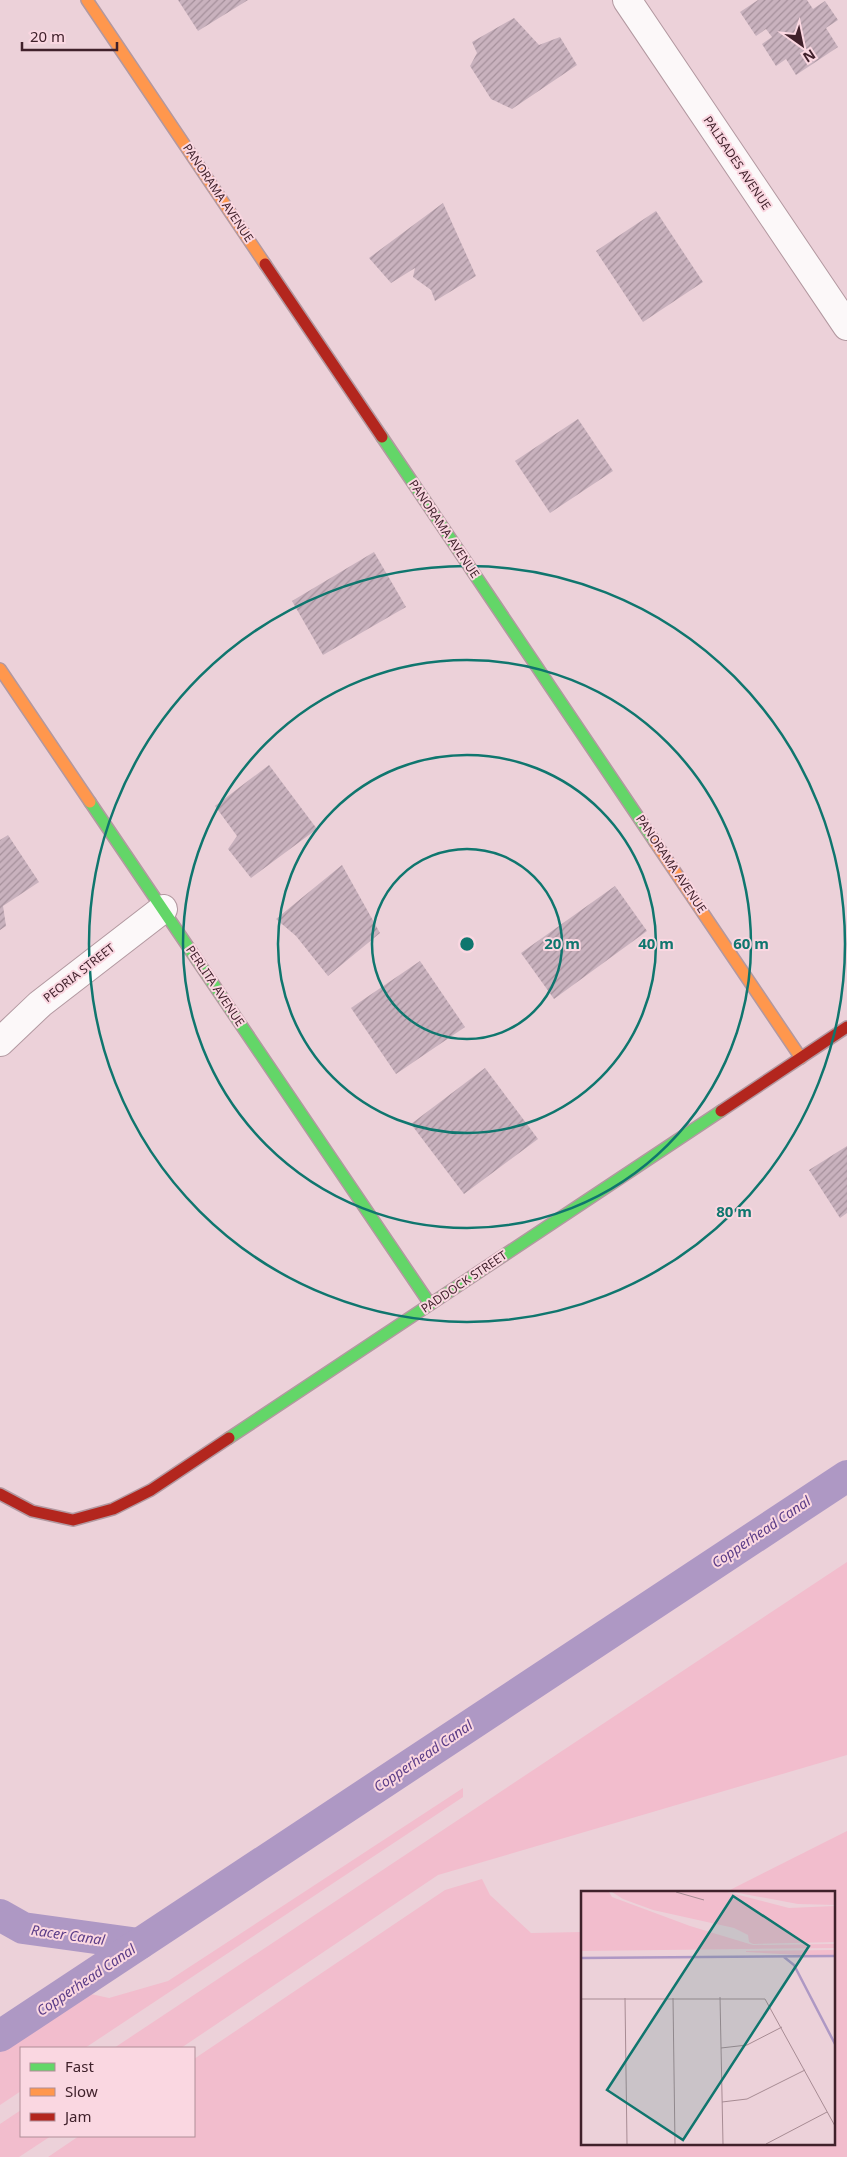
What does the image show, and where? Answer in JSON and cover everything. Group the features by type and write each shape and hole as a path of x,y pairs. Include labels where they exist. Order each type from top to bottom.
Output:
{"street":[{"name":"PANORAMA AVENUE","path":"87,0 800,1058"},
{"name":"PALISADES AVENUE","path":"627,0 847,326"},
{"name":"PERLITA AVENUE","path":"0,668 430,1304"},
{"name":"PEORIA STREET","path":"0,1042 40,1004 163,909"},
{"name":"PADDOCK STREET","path":"0,1494 32,1511 73,1520 113,1509 151,1490 847,1027"}],"shaded area":[{"path":"847,1562 847,1755 438,1875 182,2047 116,2047"},
{"path":"463,1788 463,1797 87,2047 20,2047 20,2092 0,2105 0,2034 68,1989 109,1998 168,1981"},
{"path":"847,1831 847,2157 48,2157 78,2137 195,2137 195,2058 445,1890 482,1879 490,1895 531,1933 581,1932 581,2144 834,2144 834,1891 728,1891"},
{"path":"20,2111 20,2137 49,2137 19,2157 0,2157 0,2124"}],"building":[{"path":"178,0 248,0 198,31"},
{"path":"758,0 807,0 813,9 825,1 838,20 826,28 838,47 796,75 786,59 776,66 762,44 772,37 766,29 756,36 740,12"},
{"path":"514,18 539,45 560,37 577,65 512,109 491,99 470,66 477,53 472,42"},
{"path":"443,203 476,276 435,301 431,290 413,277 415,268 391,283 369,258"},
{"path":"656,211 703,282 643,322 596,251"},
{"path":"578,419 613,471 550,513 515,461"},
{"path":"374,552 406,607 323,655 292,601"},
{"path":"269,765 317,829 251,878 228,849 237,836 215,806"},
{"path":"8,835 39,882 3,906 6,926 0,930 0,840"},
{"path":"342,865 380,933 328,976 296,936 276,919"},
{"path":"615,886 647,931 554,999 521,953"},
{"path":"420,961 465,1027 396,1074 351,1008"},
{"path":"485,1068 538,1139 464,1194 411,1124"},
{"path":"847,1146 847,1213 840,1218 809,1170"}],"waterway":[{"name":"Copperhead Canal","path":"0,2036 847,1476"},
{"name":"Racer Canal","path":"0,1915 23,1928 139,1944"}],"traffic: fast":[{"path":"382,437 655,842"},
{"path":"90,802 430,1304"},
{"path":"229,1438 721,1111"}],"traffic: slow":[{"path":"87,0 265,264"},
{"path":"0,669 90,802"},
{"path":"655,842 801,1058"}],"traffic: jam":[{"path":"265,264 382,437"},
{"path":"721,1111 847,1027"},
{"path":"0,1494 32,1511 73,1520 113,1509 151,1490 229,1438"}]}
